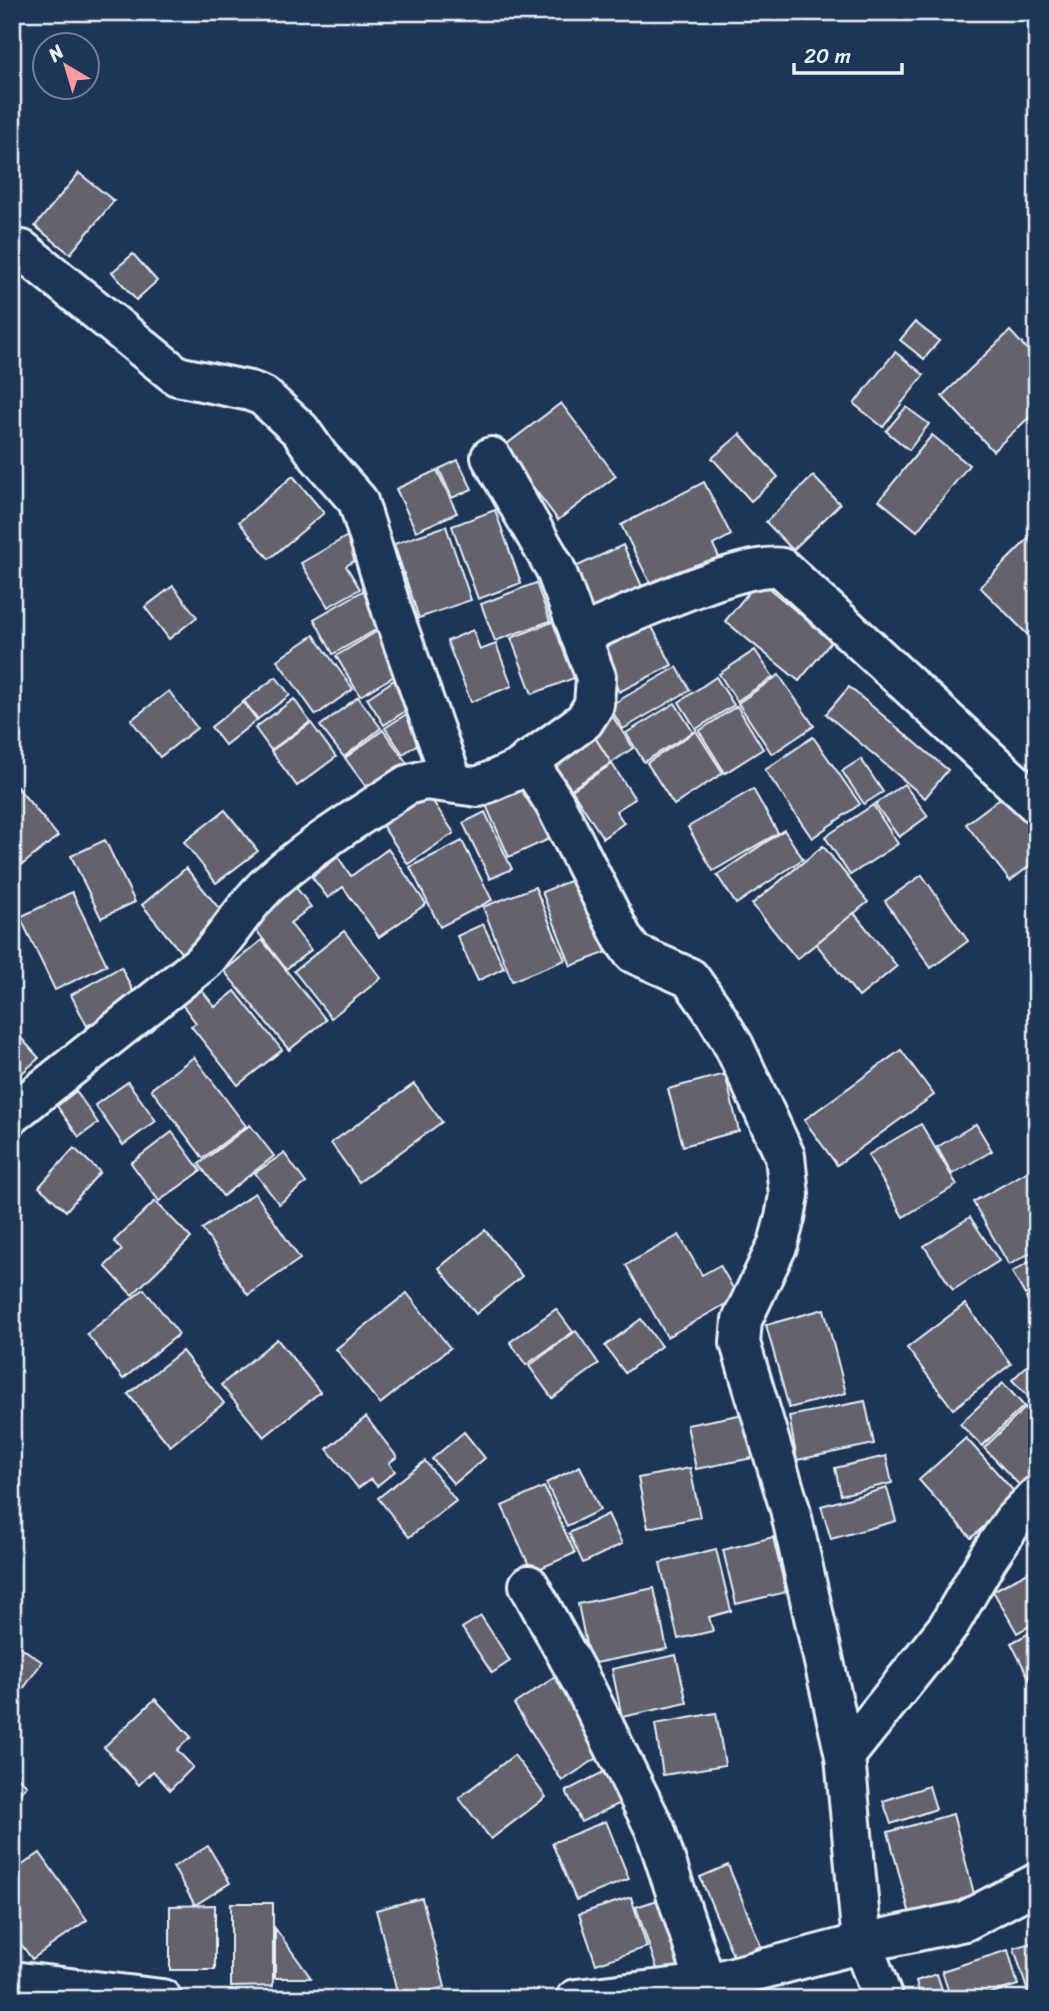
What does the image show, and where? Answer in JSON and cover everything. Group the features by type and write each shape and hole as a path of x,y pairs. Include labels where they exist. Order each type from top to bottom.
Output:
{"street":[{"path":"12,251 22,250 177,376 250,391 262,396 300,430 319,457 358,500 392,611 453,783"},
{"path":"12,1114 202,963 220,945 251,902 275,877 407,785 425,780 478,788 517,770 583,721 594,705 596,677 555,568 491,457"},
{"path":"580,635 744,571 771,565 782,568 1034,797"},
{"path":"528,761 555,804 623,939 633,953 690,978 712,1009 734,1046 785,1156 789,1195 786,1217 778,1244 742,1320 740,1343 790,1509 845,1756 862,1942 883,1999"},
{"path":"845,1756 948,1627 1013,1521 1037,1496"},
{"path":"529,1585 592,1701 650,1820 706,1984"},
{"path":"576,1999 706,1984 862,1942 965,1921 1037,1883"},
{"path":"12,1982 162,1999"}],"building":[{"path":"79,173 114,201 70,254 35,226"},
{"path":"133,254 157,281 136,300 112,272"},
{"path":"915,322 939,341 924,359 900,340"},
{"path":"1010,331 1037,360 1037,410 993,451 942,396"},
{"path":"895,352 924,375 883,427 854,404"},
{"path":"561,403 616,476 558,520 503,447"},
{"path":"906,407 929,424 909,450 886,431"},
{"path":"740,434 778,477 751,501 712,458"},
{"path":"932,435 969,465 917,531 879,500"},
{"path":"458,460 472,489 452,498 439,469"},
{"path":"437,470 457,513 416,531 396,489"},
{"path":"293,476 324,513 269,559 239,522"},
{"path":"813,476 840,504 793,550 766,522"},
{"path":"704,482 731,535 713,545 720,559 655,593 621,525"},
{"path":"495,510 521,583 478,599 452,526"},
{"path":"446,526 471,600 419,618 394,544"},
{"path":"358,530 370,551 346,566 360,589 328,607 301,563"},
{"path":"1037,530 1037,638 1034,641 980,587"},
{"path":"623,545 646,595 595,619 571,569"},
{"path":"759,580 832,641 799,681 725,621"},
{"path":"536,583 550,621 495,641 481,604"},
{"path":"173,586 197,617 169,639 145,607"},
{"path":"368,588 388,623 333,654 314,619"},
{"path":"560,619 582,675 532,694 511,638"},
{"path":"651,625 672,665 619,692 599,651"},
{"path":"386,626 410,667 360,696 336,656"},
{"path":"473,630 480,650 496,644 512,686 471,702 447,641"},
{"path":"314,635 353,689 316,715 277,660"},
{"path":"755,650 773,677 737,701 719,674"},
{"path":"677,667 690,690 623,729 609,706"},
{"path":"779,675 814,726 772,754 738,703"},
{"path":"276,677 290,695 258,719 244,701"},
{"path":"399,677 416,704 384,725 367,698"},
{"path":"716,677 734,705 696,729 679,702"},
{"path":"849,687 948,770 925,798 826,714"},
{"path":"169,691 197,728 160,757 131,720"},
{"path":"358,697 381,728 344,757 320,726"},
{"path":"294,699 310,722 271,750 255,728"},
{"path":"243,702 257,720 225,745 211,727"},
{"path":"675,703 693,732 644,762 626,733"},
{"path":"737,706 763,749 725,773 699,731"},
{"path":"411,711 429,736 403,754 385,728"},
{"path":"613,717 633,748 611,763 591,731"},
{"path":"311,723 336,757 297,786 271,751"},
{"path":"383,730 407,763 369,791 345,758"},
{"path":"591,731 611,763 571,789 550,758"},
{"path":"696,731 723,773 674,805 647,763"},
{"path":"813,737 860,804 812,838 765,770"},
{"path":"861,759 883,792 864,804 842,771"},
{"path":"612,764 635,799 616,811 624,823 603,838 572,790"},
{"path":"527,773 556,836 509,857 481,794"},
{"path":"12,781 58,836 22,865 12,854"},
{"path":"904,784 928,816 899,837 875,804"},
{"path":"422,785 454,833 408,864 376,816"},
{"path":"753,789 778,833 713,871 688,827"},
{"path":"1007,793 1037,832 1037,860 1010,881 966,824"},
{"path":"873,805 898,844 850,875 825,837"},
{"path":"225,810 258,851 216,883 184,842"},
{"path":"485,812 512,869 490,879 463,823"},
{"path":"784,830 803,859 736,904 717,875"},
{"path":"105,840 135,902 101,918 71,856"},
{"path":"462,841 492,900 440,927 410,867"},
{"path":"823,846 868,902 797,959 752,904"},
{"path":"388,849 426,904 379,937 343,887 328,898 312,877 338,857 351,876"},
{"path":"186,868 227,918 183,955 142,905"},
{"path":"922,875 968,941 931,968 885,901"},
{"path":"577,878 620,947 571,966 542,892"},
{"path":"292,882 311,907 290,923 311,950 286,969 247,918"},
{"path":"535,887 565,960 512,981 483,907"},
{"path":"72,892 107,965 55,990 20,917"},
{"path":"854,913 897,966 859,997 816,944"},
{"path":"483,924 504,968 478,981 457,936"},
{"path":"344,931 381,978 331,1018 294,971"},
{"path":"262,940 326,1020 289,1050 224,971"},
{"path":"121,967 137,999 87,1026 71,995"},
{"path":"197,984 215,1007 235,991 282,1050 238,1085 191,1026 196,1023 178,999"},
{"path":"12,1028 39,1058 12,1082"},
{"path":"901,1050 934,1095 837,1165 804,1120"},
{"path":"194,1057 246,1126 203,1158 151,1089"},
{"path":"725,1074 739,1131 683,1146 668,1089"},
{"path":"128,1082 156,1121 123,1145 95,1105"},
{"path":"414,1084 442,1122 359,1182 331,1143"},
{"path":"76,1091 98,1123 79,1137 57,1106"},
{"path":"921,1124 957,1185 903,1217 868,1155"},
{"path":"976,1124 992,1151 952,1174 937,1147"},
{"path":"250,1125 274,1156 223,1196 199,1164"},
{"path":"172,1132 201,1171 159,1201 131,1163"},
{"path":"74,1148 100,1172 66,1211 39,1187"},
{"path":"284,1153 306,1183 279,1204 255,1173"},
{"path":"1032,1169 1037,1177 1037,1249 1009,1265 973,1202"},
{"path":"255,1193 300,1259 248,1295 202,1229"},
{"path":"155,1201 191,1238 132,1295 105,1266 122,1250 114,1241"},
{"path":"970,1217 999,1261 953,1290 924,1246"},
{"path":"485,1230 522,1276 476,1314 439,1268"},
{"path":"679,1235 702,1275 720,1265 738,1297 667,1337 626,1265"},
{"path":"1037,1257 1037,1288 1025,1295 1012,1272"},
{"path":"144,1289 179,1334 123,1379 87,1334"},
{"path":"1037,1292 1037,1317 1026,1298"},
{"path":"407,1293 450,1348 380,1404 336,1349"},
{"path":"965,1304 1011,1364 953,1409 907,1348"},
{"path":"556,1309 573,1332 526,1365 510,1342"},
{"path":"824,1309 846,1393 789,1408 766,1325"},
{"path":"641,1319 661,1346 625,1373 605,1346"},
{"path":"576,1331 599,1364 552,1398 529,1366"},
{"path":"277,1339 320,1392 264,1437 221,1385"},
{"path":"182,1351 224,1403 170,1446 128,1394"},
{"path":"1037,1356 1037,1405 1012,1380"},
{"path":"1003,1383 1024,1406 982,1446 960,1424"},
{"path":"865,1401 874,1444 797,1460 789,1416"},
{"path":"1026,1407 1037,1418 1037,1480 1025,1491 984,1448"},
{"path":"749,1413 758,1457 696,1469 687,1425"},
{"path":"366,1417 397,1457 389,1463 395,1471 377,1486 371,1479 358,1488 327,1449"},
{"path":"464,1432 485,1458 454,1484 432,1459"},
{"path":"966,1438 1018,1496 971,1538 919,1480"},
{"path":"886,1456 892,1483 841,1495 835,1468"},
{"path":"425,1461 456,1501 409,1537 378,1498"},
{"path":"580,1466 600,1510 567,1526 546,1483"},
{"path":"690,1468 700,1517 648,1528 638,1478"},
{"path":"544,1487 575,1553 532,1572 502,1506"},
{"path":"887,1488 896,1521 831,1539 821,1506"},
{"path":"608,1514 622,1544 583,1563 569,1533"},
{"path":"1037,1528 1037,1548 1029,1533"},
{"path":"773,1537 786,1592 736,1604 723,1550"},
{"path":"716,1549 731,1611 709,1617 713,1631 678,1639 660,1563"},
{"path":"1037,1567 1037,1622 1017,1633 993,1591"},
{"path":"654,1588 667,1649 590,1664 578,1604"},
{"path":"481,1616 510,1661 492,1673 462,1628"},
{"path":"1037,1629 1037,1679 1031,1682 1011,1643"},
{"path":"12,1641 42,1662 12,1705"},
{"path":"676,1655 687,1703 622,1717 612,1669"},
{"path":"560,1674 608,1751 562,1781 514,1704"},
{"path":"155,1699 191,1737 177,1750 193,1767 170,1790 153,1771 139,1785 104,1747"},
{"path":"716,1713 725,1765 663,1775 655,1724"},
{"path":"514,1755 546,1797 491,1839 459,1798"},
{"path":"611,1768 627,1800 581,1822 566,1791"},
{"path":"12,1773 27,1785 12,1802"},
{"path":"929,1786 936,1809 891,1824 883,1801"},
{"path":"953,1814 977,1905 912,1922 888,1832"},
{"path":"606,1821 629,1879 576,1900 552,1843"},
{"path":"208,1846 230,1883 195,1905 173,1867"},
{"path":"40,1853 87,1920 32,1959 12,1932 12,1872"},
{"path":"728,1865 761,1946 734,1958 700,1877"},
{"path":"673,1895 695,1963 659,1975 636,1907"},
{"path":"631,1897 647,1947 596,1964 579,1914"},
{"path":"422,1898 445,1987 399,1999 376,1910"},
{"path":"231,1903 273,1903 273,1986 231,1987"},
{"path":"215,1905 215,1970 170,1970 170,1906"},
{"path":"275,1928 311,1978 275,1978"},
{"path":"1037,1941 1037,1999 1030,1999 1014,1948"},
{"path":"1008,1950 1018,1985 971,1999 951,1999 942,1971"},
{"path":"937,1974 945,1999 921,1999 916,1981"}]}
